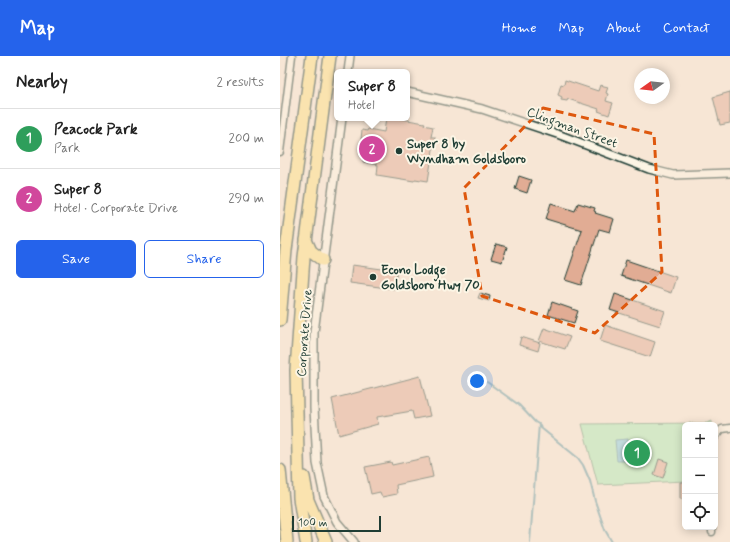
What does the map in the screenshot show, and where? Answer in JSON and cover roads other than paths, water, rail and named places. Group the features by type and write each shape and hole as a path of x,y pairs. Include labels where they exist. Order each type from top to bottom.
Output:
{"highway":[{"path":"280,320 286,250 312,56"},
{"path":"306,542 299,498 296,370 306,240 330,56"},
{"path":"306,240 311,251 323,260"},
{"path":"303,275 306,268 312,262 323,260"},
{"path":"297,433 308,500 326,542"},
{"path":"280,470 287,542"}],"street":[{"path":"280,152 292,56"},
{"path":"348,69 350,56"},
{"name":"Clingman Street","path":"410,93 482,109 560,135 649,169 673,174 730,173"},
{"name":"Corporate Drive","path":"342,121 314,332 314,408 317,463 320,480 329,508 337,522 354,542"},
{"path":"718,434 722,429 730,428"}],"water":[{"path":"628,439 629,450 640,450 640,461 617,461 615,440"}],"waterway":[{"path":"487,382 519,405 535,422 540,425 541,428 578,458 590,481 605,530 612,542"},
{"path":"530,542 539,424"}],"place":[{"name":"Super 8","path":"372,149"},
{"name":"Super 8 by Wyndham Goldsboro","path":"399,151"},
{"name":"Econo Lodge Goldsboro Hwy 70","path":"373,277"},
{"name":"Peacock Park","path":"637,453"}]}
